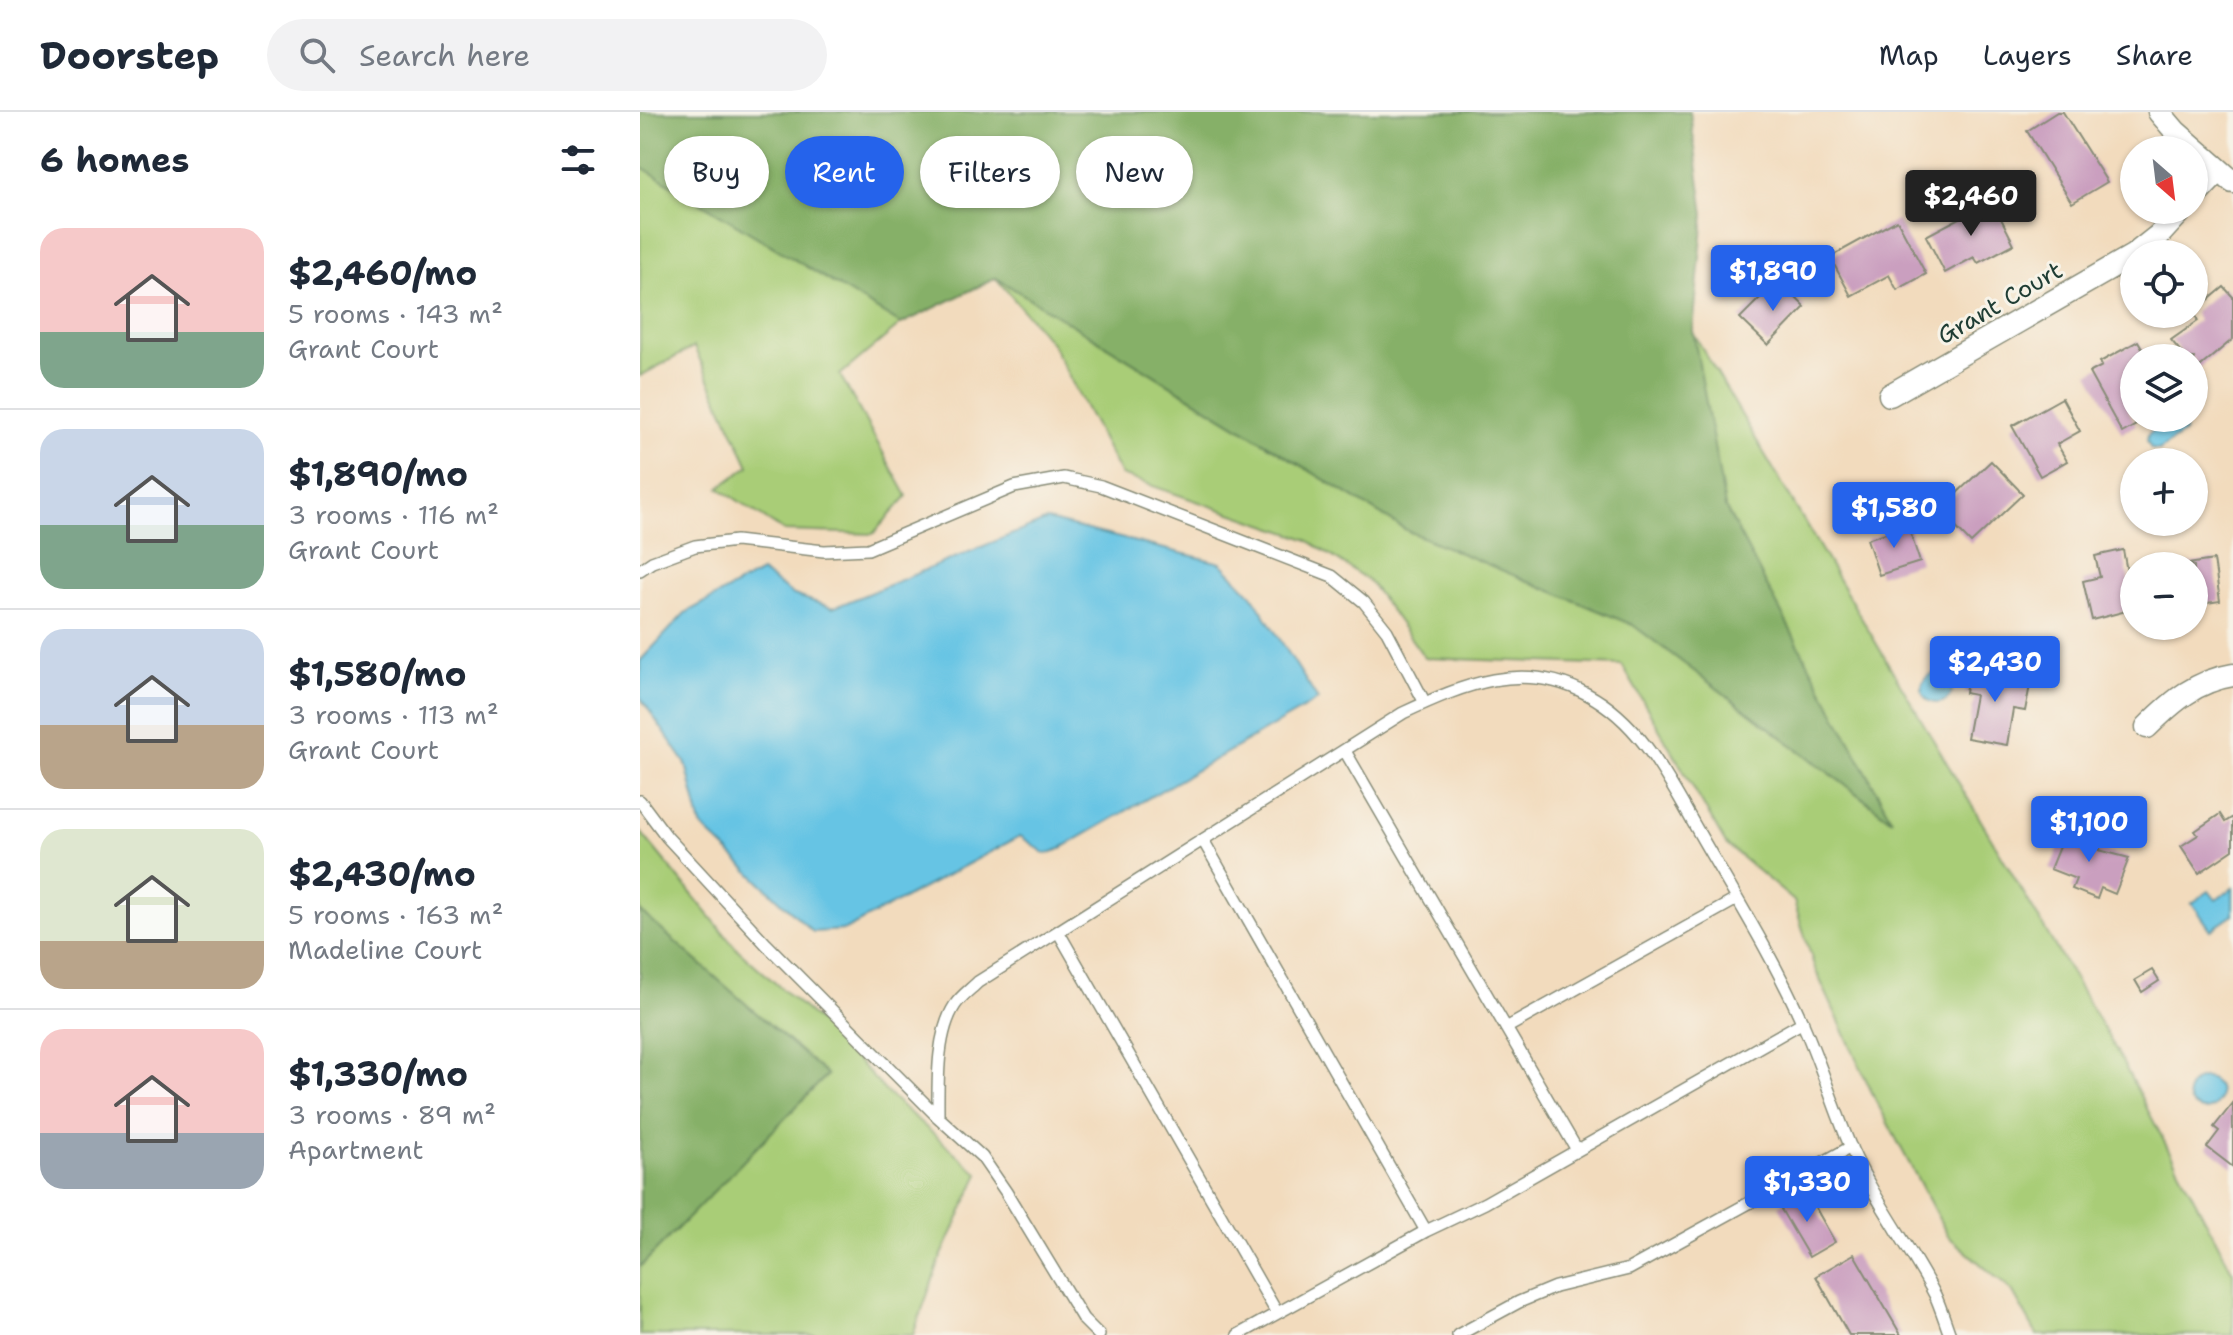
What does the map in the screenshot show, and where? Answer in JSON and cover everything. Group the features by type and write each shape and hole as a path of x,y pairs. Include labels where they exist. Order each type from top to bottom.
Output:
{"street":[{"path":"2159,112 2176,132 2226,176 2208,188"},
{"name":"Grant Court","path":"2153,240 2169,224"},
{"name":"Grant Court","path":"1890,395 2120,263"},
{"path":"2147,727 2176,698 2213,678 2233,675"}],"lane":[{"path":"640,570 652,562 695,546 736,541 824,551 868,549 1014,487 1064,478 1101,486 1332,576 1364,602 1387,631 1425,703"},
{"path":"938,1117 943,1037 955,1005 978,982 1403,713 1452,690 1501,677 1551,679 1588,694 1626,722 1655,756 1772,960 1803,1022 1851,1147 1870,1186 1936,1298 1950,1335"},
{"path":"1345,751 1577,1150"},
{"path":"640,801 667,837 718,894 938,1117 982,1157 1083,1319 1099,1335"},
{"path":"1203,840 1426,1231"},
{"path":"1506,1028 1737,899"},
{"path":"1059,933 1277,1313"},
{"path":"1238,1335 1426,1231 1485,1203 1803,1022"},
{"path":"1458,1335 1519,1302 1555,1287 1629,1269 1851,1147"}],"green space":[{"path":"640,112 1690,112 1704,214 1693,331 1725,507 1892,820 1633,625 1408,531 996,278 901,324 709,208 769,208 769,136 664,136 664,181 640,166"},
{"path":"640,166 664,181 664,208 709,208 901,324 840,375 907,496 873,534 784,531 719,488 749,466 694,347 640,376"},
{"path":"996,278 1408,531 1633,625 1890,819 1725,507 1692,331 2115,1048 2233,1272 2233,1335 2037,1335 2012,1291 1948,1236 1875,1099 1815,969 1794,901 1726,844 1622,665 1425,658 1369,581 1306,539 1121,475 1052,344"},
{"path":"640,831 736,948 837,1038 887,1093 979,1174 941,1257 913,1335 640,1335 640,1267 827,1075 640,911"},
{"path":"640,911 827,1075 640,1267"}],"water":[{"path":"2184,432 2162,448 2150,448 2148,434"},
{"path":"1047,520 1221,563 1252,595 1318,700 1058,850 1046,854 1020,836 845,930 813,932 701,826 686,764 640,697 640,661 685,613 761,572 794,595 833,608"},
{"path":"1937,673 1948,677 1952,688 1948,699 1937,703 1926,699 1922,688 1926,677"},
{"path":"2233,888 2233,915 2211,930 2192,903 2209,891 2216,900"},
{"path":"2204,1078 2215,1083 2220,1094 2215,1105 2204,1110 2193,1105 2188,1094 2193,1083"}],"building":[{"path":"2057,112 2063,112 2107,182 2072,203 2027,131"},
{"path":"1992,201 2014,244 1978,263 1974,257 1945,273 1926,236"},
{"path":"1897,220 1926,274 1897,290 1889,275 1851,296 1830,257"},
{"path":"1778,280 1805,307 1768,345 1740,318"},
{"path":"2224,287 2233,297 2233,339 2208,360 2208,344 2174,344 2171,340 2188,328 2208,328 2208,300"},
{"path":"2120,351 2120,429 2089,373 2102,366 2100,362"},
{"path":"2062,398 2080,431 2057,444 2067,461 2040,476 2012,426"},
{"path":"1991,461 2023,494 1971,543 1939,510"},
{"path":"1908,526 1920,562 1879,575 1867,539"},
{"path":"2123,550 2123,552 2120,552 2120,613 2092,620 2083,581 2100,577 2095,556"},
{"path":"2214,560 2220,601 2208,603 2208,561"},
{"path":"1969,669 2031,680 2025,711 2013,709 2007,745 1967,738 1975,695 1965,693"},
{"path":"2220,814 2225,822 2233,817 2233,850 2199,873 2181,846 2198,835 2195,831"},
{"path":"2067,827 2103,840 2099,850 2129,858 2115,894 2101,888 2097,899 2072,889 2076,879 2050,869"},
{"path":"2152,970 2159,981 2142,992 2135,980"},
{"path":"2233,1103 2233,1167 2207,1147 2219,1131 2214,1127"},
{"path":"1806,1191 1835,1242 1809,1257 1779,1206"},
{"path":"1854,1254 1901,1335 1849,1335 1816,1276"}]}
